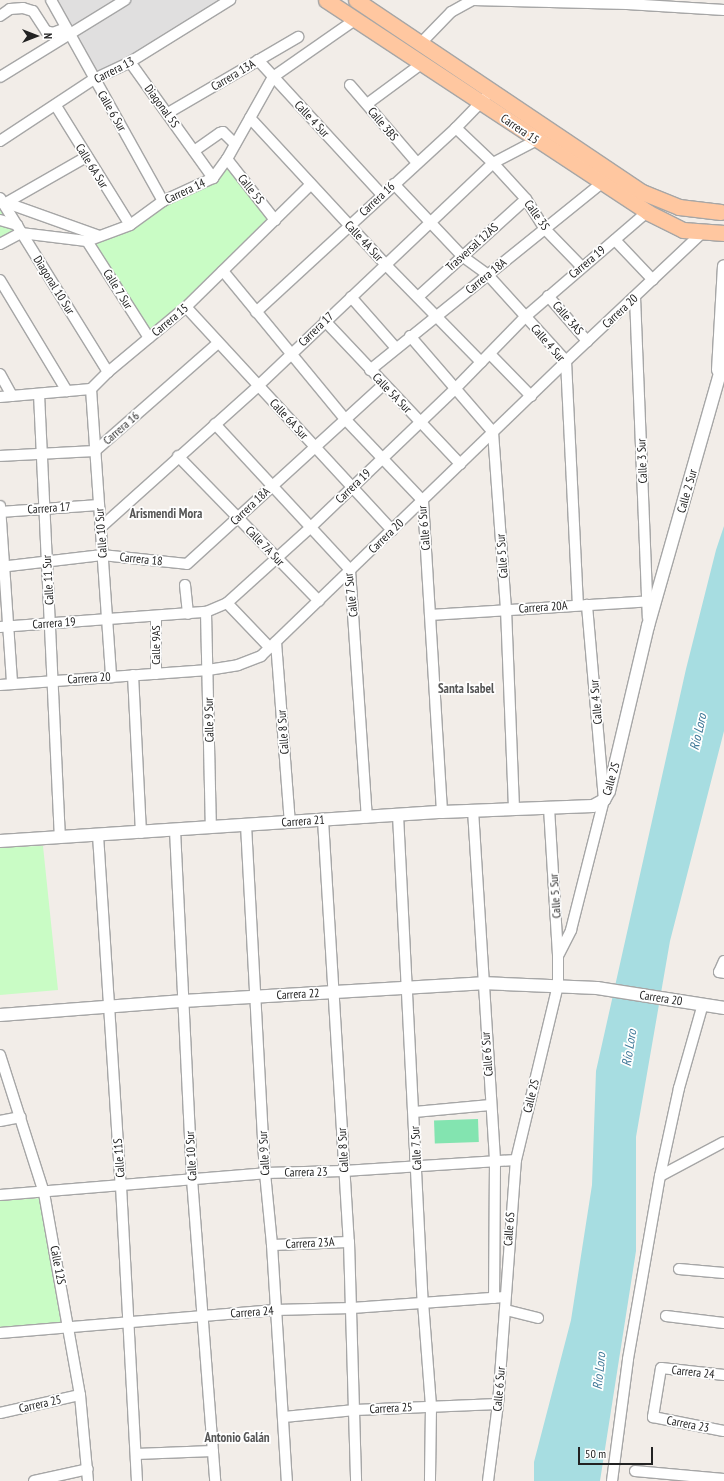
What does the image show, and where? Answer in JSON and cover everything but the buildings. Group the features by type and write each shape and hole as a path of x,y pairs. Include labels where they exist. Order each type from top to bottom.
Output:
{"main road":[{"name":"Carrera 15","path":"326,0 647,212 683,230 702,233 724,233"},
{"name":"Carrera 15","path":"356,0 491,89 642,192 679,207 723,209"},
{"path":"723,209 721,225 724,233"}],"street":[{"name":"Calle 6 Sur","path":"51,0 163,201"},
{"path":"0,77 68,32 125,0"},
{"name":"Carrera 13","path":"0,141 56,106 94,79 130,62 230,0"},
{"path":"421,43 451,12 473,0 683,4 724,10"},
{"path":"0,16 10,9 23,8 33,11 46,32 68,32"},
{"name":"Carrera 14","path":"0,220 19,229 87,241 130,225 163,201 213,178 227,159 273,77 356,19"},
{"name":"Carrera 13A","path":"168,113 298,37"},
{"name":"Calle 4 Sur","path":"258,60 382,195"},
{"name":"Diagonal 5S","path":"130,62 194,150"},
{"path":"367,104 421,64"},
{"name":"Calle 3BS","path":"350,84 417,163"},
{"name":"Carrera 16","path":"256,312 456,128 482,103 491,89"},
{"name":"Calle 6A Sur","path":"56,106 86,157 130,225"},
{"name":"Calle 4A Sur","path":"250,118 386,265 419,296 436,317 482,362"},
{"path":"456,128 493,163"},
{"path":"213,178 194,150 223,132 235,144"},
{"name":"Carrera 17","path":"100,528 178,456 258,386 292,352 493,163 537,140"},
{"path":"4,201 86,157"},
{"name":"Calle 5S","path":"227,159 276,220"},
{"name":"Calle 3S","path":"493,163 526,199 544,228 581,266"},
{"name":"Carrera 18A","path":"370,370 410,336 436,317 544,228 602,183"},
{"name":"Carrera 15","path":"91,389 108,372 186,307 311,184"},
{"name":"Calle 4 Sur","path":"394,184 462,256 488,274 566,361 582,605 604,800"},
{"name":"Trasversal 12AS","path":"419,296 526,199"},
{"path":"4,201 99,236"},
{"name":"Diagonal 10 Sur","path":"4,201 19,229 108,372"},
{"name":"Carrera 19","path":"4,627 188,614 206,612 226,603 311,527 382,457 455,389 525,317 581,266 615,240 647,212"},
{"path":"0,244 19,229"},
{"name":"Carrera 20","path":"0,685 208,670 238,665 261,656 423,501 587,340 635,297 702,233"},
{"path":"615,240 653,280"},
{"name":"Calle 7 Sur","path":"87,241 148,338"},
{"name":"Calle 2 Sur","path":"718,381 719,330 724,266"},
{"name":"Calle 6 Sur","path":"223,271 256,312 292,352 345,419 423,501 442,812"},
{"path":"0,280 67,391"},
{"name":"Calle 3AS","path":"548,296 587,340"},
{"path":"351,297 396,348"},
{"name":"Calle 3 Sur","path":"635,297 651,601"},
{"name":"Calle 6A Sur","path":"186,307 392,530"},
{"name":"Calle 5A Sur","path":"325,321 460,464"},
{"path":"410,336 493,432"},
{"name":"Carrera 16","path":"0,456 95,451 218,343"},
{"path":"490,354 531,396"},
{"name":"Calle 2 Sur","path":"651,601 724,360"},
{"path":"0,374 12,396"},
{"name":"Carrera 18A","path":"187,564 384,384"},
{"path":"0,397 91,389"},
{"name":"Calle 10 Sur","path":"91,389 111,677"},
{"name":"Calle 11 Sur","path":"39,394 60,838"},
{"name":"Calle 7 Sur","path":"215,424 350,570 366,817"},
{"name":"Calle 5 Sur","path":"493,432 506,610 514,808"},
{"name":"Calle 7A Sur","path":"178,456 319,601"},
{"name":"Carrera 17","path":"0,512 98,504"},
{"path":"0,506 4,627 12,684"},
{"name":"Carrera 18","path":"2,567 102,555 187,564"},
{"path":"185,585 188,614"},
{"name":"Carrera 20A","path":"431,615 651,601"},
{"name":"Calle 2S","path":"558,955 571,930 604,800 609,791 648,626 651,601"},
{"path":"226,603 273,645"},
{"name":"Calle 9 Sur","path":"206,612 211,827"},
{"name":"Calle 9AS","path":"156,616 156,674"},
{"name":"Calle 8 Sur","path":"273,645 290,822"},
{"path":"133,675 141,833"},
{"name":"Carrera 21","path":"0,841 98,836 473,810 593,806 604,800"},
{"name":"Calle 5 Sur","path":"549,807 558,955 558,985"},
{"name":"Calle 6 Sur","path":"473,810 482,983 495,1161 494,1298"},
{"name":"Calle 7 Sur","path":"398,815 423,1302 431,1406 430,1481"},
{"name":"Calle 8 Sur","path":"323,820 349,1242 356,1481"},
{"name":"Calle 9 Sur","path":"246,825 265,1173 272,1245 287,1481"},
{"name":"Calle 10 Sur","path":"175,830 192,1179 215,1481"},
{"name":"Calle 11S","path":"98,836 108,1007 121,1186 137,1481"},
{"path":"722,972 724,961"},
{"name":"Carrera 22","path":"0,1016 256,996 482,983 558,985 597,988"},
{"name":"Calle 2S","path":"516,1160 558,985"},
{"name":"Carrera 20","path":"597,988 724,1008"},
{"path":"612,1481 628,1359 660,1176 679,1088 703,1004"},
{"name":"Calle 12S","path":"0,1055 44,1193 70,1327 80,1395 88,1481"},
{"path":"414,1112 491,1105"},
{"path":"0,1121 20,1117"},
{"path":"660,1176 724,1142"},
{"name":"Carrera 23","path":"0,1195 44,1193 265,1173 344,1171 417,1165 516,1160"},
{"name":"Calle 6S","path":"505,1297 516,1160"},
{"name":"Carrera 23A","path":"272,1245 349,1242"},
{"path":"679,1269 724,1272"},
{"name":"Calle 6 Sur","path":"488,1481 498,1404 506,1310 505,1297"},
{"name":"Carrera 24","path":"0,1333 276,1310 352,1308 505,1297"},
{"path":"506,1310 538,1318"},
{"path":"666,1316 724,1323"},
{"name":"Carrera 24","path":"653,1417 661,1368 724,1375"},
{"name":"Carrera 25","path":"0,1413 80,1395"},
{"name":"Carrera 25","path":"284,1417 355,1410 498,1404"},
{"name":"Carrera 23","path":"653,1417 724,1431"},
{"path":"136,1454 213,1451"},
{"path":"34,1481 88,1469"},
{"path":"635,1471 724,1479"}],"shaded area":[{"path":"51,0 230,0 94,79"}],"green space":[{"path":"227,159 275,220 149,338 87,241 213,178"},
{"path":"0,203 14,231 0,240"},
{"path":"43,846 58,990 0,995 0,847"},
{"path":"478,1119 479,1142 435,1144 434,1121"},
{"path":"41,1198 65,1322 0,1328 0,1201"}],"water":[{"name":"Río Loro","path":"724,526 724,731 670,941 636,1137 636,1251 600,1481 534,1481 534,1462 571,1320 592,1185 596,1071 686,669 716,550"}],"district":[{"name":"Arismendi Mora","path":"166,514"},
{"name":"Santa Isabel","path":"466,689"},
{"name":"Antonio Galán","path":"237,1438"}]}
